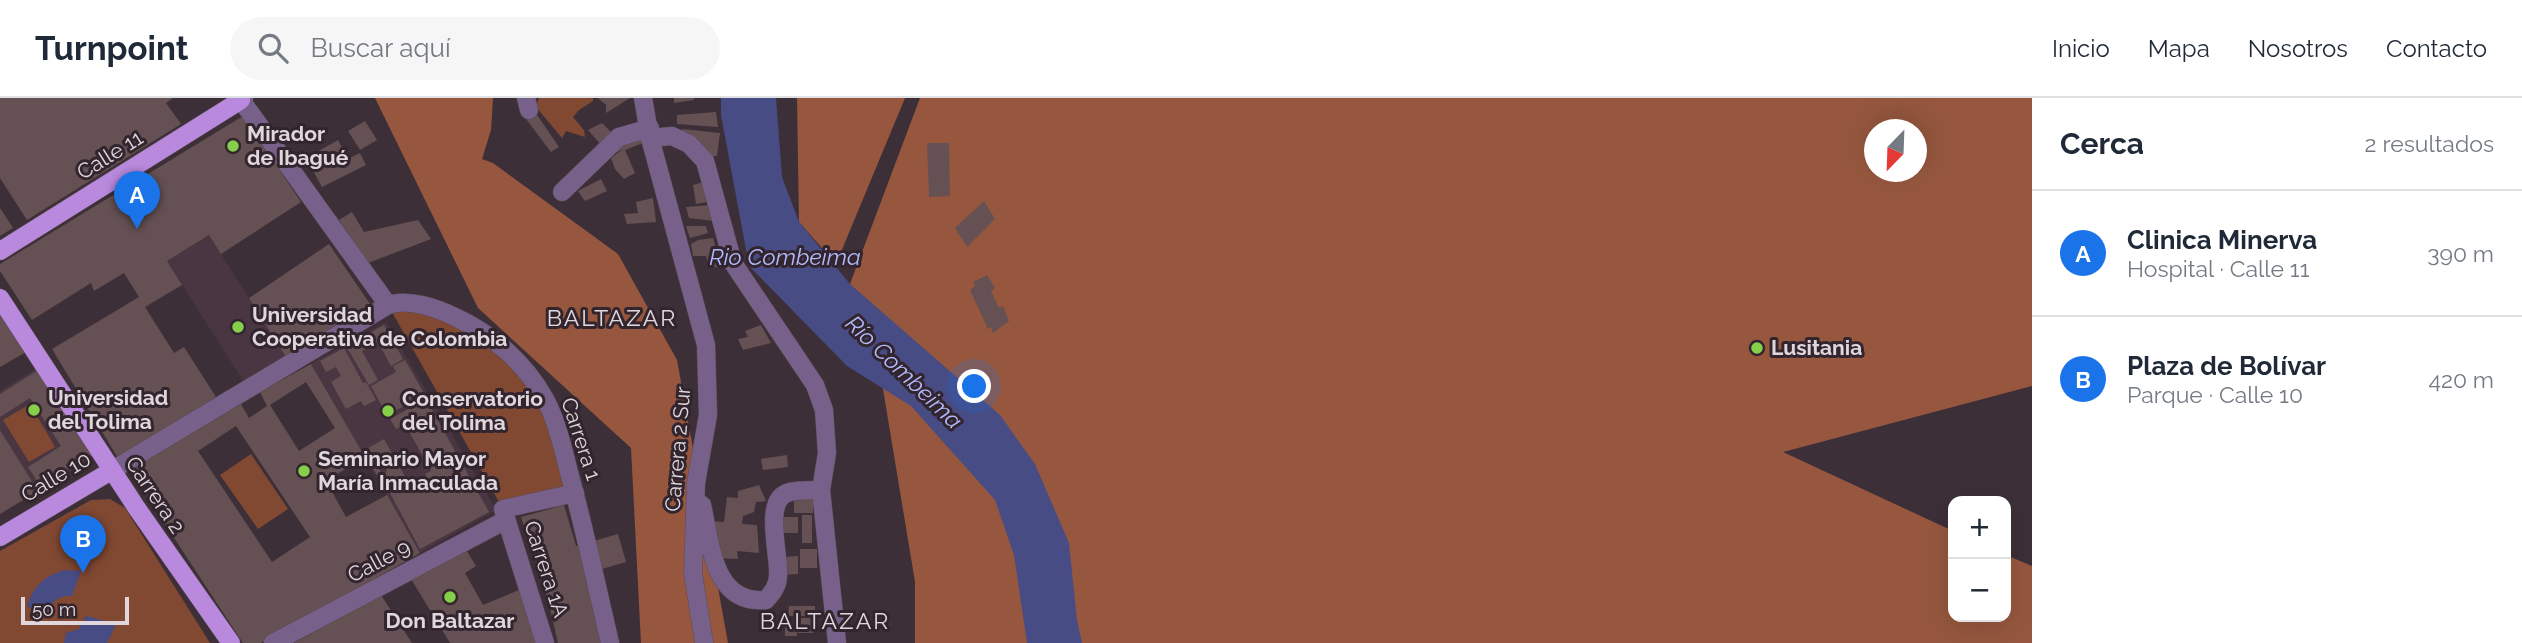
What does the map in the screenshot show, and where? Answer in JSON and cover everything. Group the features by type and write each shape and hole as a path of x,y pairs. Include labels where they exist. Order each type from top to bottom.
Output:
{"main road":[{"name":"Calle 11","path":"0,251 241,99"},
{"name":"Carrera 2","path":"0,298 111,471 231,643"},
{"name":"Calle 10","path":"0,537 111,471"}],"street":[{"name":"Carrera 2 Sur","path":"643,98 706,345 708,415 696,483 693,573 704,643"},
{"path":"241,99 388,305"},
{"path":"562,192 619,137 650,133 672,136 689,144 705,161 733,262 822,399 827,453 821,490 837,643"},
{"name":"Carrera 1","path":"388,305 398,302 415,304 447,313 469,323 505,349 534,383 551,412 575,493 610,643"},
{"name":"Calle 10","path":"111,471 388,305"},
{"path":"696,483 720,579 733,593 754,601 766,600 775,590 779,577 774,515 778,501 786,493 821,490"},
{"name":"Calle 9","path":"274,643 505,515 575,493"},
{"name":"Carrera 1A","path":"505,515 545,643"}],"shaded area":[{"path":"375,98 493,98 491,130 482,159 493,163 618,254 677,360 728,643 641,643 631,448 478,308"},
{"path":"539,98 593,98 593,101 573,117 584,130 585,137 566,131 562,138 536,107"},
{"path":"797,98 905,98 836,264 799,222"},
{"path":"920,98 2032,98 2032,386 1783,452 1948,529 1948,622 2011,622 2011,557 2032,566 2032,643 915,643 915,582 883,389 850,284"},
{"name":"Universidad Cooperativa de Colombia","path":"209,235 286,357 244,382 167,261"},
{"path":"388,305 447,313 534,383 575,493 503,509"},
{"name":"Conservatorio del Tolima","path":"386,322 496,510 420,553 311,364"},
{"name":"Universidad del Tolima","path":"40,366 96,456 38,491 0,430 0,391"},
{"path":"30,404 55,447 29,462 3,420"},
{"path":"251,454 288,509 258,529 220,475"},
{"path":"110,499 125,508 210,643 0,643 0,551 91,500"}],"water":[{"name":"Rio Combeima","path":"721,98 776,98 782,177 799,222 850,284 1000,415 1035,464 1069,543 1082,643 1027,643 1014,555 995,500 911,406 847,366 749,266 721,115"},
{"path":"65,570 81,571 72,596 57,599 49,611 27,607 40,583"},
{"path":"86,616 116,624 107,643 64,643 66,633 79,629"}],"building":[{"path":"0,98 173,98 166,103 181,124 27,220 0,178"},
{"path":"598,98 630,98 606,113 606,105"},
{"path":"674,98 694,98 694,100 674,103"},
{"path":"535,112 559,147 551,152 523,115"},
{"path":"716,112 718,127 677,124 677,115"},
{"path":"243,116 301,202 221,254 209,235 167,261 182,285 145,307 174,353 184,347 216,397 118,458 52,349 139,297 124,273 94,291 91,283 32,320 0,271 0,264"},
{"path":"365,121 377,140 360,150 348,131"},
{"path":"602,123 614,135 639,129 643,143 625,150 635,173 624,179 615,169 611,158 622,150 610,155 588,130"},
{"path":"682,129 720,133 717,156 704,157 683,138"},
{"path":"338,140 347,157 325,170 360,153 366,165 322,187 306,158"},
{"path":"927,143 949,143 950,196 929,197"},
{"path":"601,179 607,191 585,201 578,191"},
{"path":"707,181 711,201 696,204 693,185"},
{"path":"653,198 656,222 627,224 624,214 638,213 636,202"},
{"path":"984,201 995,219 967,247 955,228"},
{"path":"713,205 714,221 689,218 686,207"},
{"path":"0,208 13,228 0,236"},
{"path":"352,212 364,232 418,220 431,239 368,263 339,220"},
{"path":"686,226 706,226 708,233 690,238"},
{"path":"713,238 721,268 709,266 706,256 693,256 691,244"},
{"path":"329,244 370,304 286,357 249,298"},
{"path":"987,275 995,288 991,291 999,308 1003,306 1009,321 993,333 991,327 988,329 970,290 975,286 973,282"},
{"path":"0,313 26,352 0,367"},
{"path":"384,325 403,359 391,366 379,344 362,351 378,380 369,385 346,346"},
{"path":"761,325 771,343 743,350 738,339 748,337 745,331"},
{"path":"344,348 363,383 366,382 376,400 364,406 361,401 346,409 331,382 341,376 336,367 326,372 320,361"},
{"path":"405,360 425,395 411,403 409,398 402,402 404,406 385,412 371,386 396,372 393,366"},
{"path":"311,364 365,457 326,481 346,517 387,495 420,553 261,643 243,643 129,469 241,404 249,418 267,406 260,392","holes":["306,382 335,428 299,451 270,405","236,426 310,537 272,562 198,451"]},
{"path":"38,370 92,455 41,487 28,467 61,446 30,398 0,417 0,394"},
{"path":"426,399 489,512 420,549 390,493 409,483 411,489 428,479 425,474 431,471 405,424 396,429 390,419"},
{"path":"0,430 38,491 0,514"},
{"path":"384,439 407,480 386,491 363,451","holes":["381,462 387,471 382,474 376,464"]},
{"path":"787,455 788,467 763,470 761,459"},
{"path":"759,485 766,501 756,502 754,512 743,516 742,524 757,525 759,553 737,551 738,559 716,558 712,521 724,522 727,497 738,498 738,491"},
{"path":"794,499 813,499 813,513 794,513"},
{"path":"564,505 576,546 618,534 626,562 588,573 603,643 558,643 549,604 521,517"},
{"path":"802,515 812,515 812,543 802,543"},
{"path":"780,517 798,517 798,533 781,533"},
{"name":"Don Baltazar","path":"465,548 476,566 465,573 483,605 519,590 537,643 450,643 411,579"},
{"path":"800,549 817,549 817,568 800,568"},
{"path":"798,556 798,574 783,575 782,557"},
{"path":"381,595 412,643 294,643"},
{"path":"789,606 815,606 815,616 788,616"},
{"path":"798,618 813,618 813,633 798,633"},
{"path":"785,622 796,622 797,636 785,636"}],"place":[{"name":"Mirador de Ibagué","path":"233,146"},
{"name":"Clinica Minerva","path":"137,229"},
{"name":"Universidad Cooperativa de Colombia","path":"238,327"},
{"name":"Lusitania","path":"1757,348"},
{"name":"Universidad del Tolima","path":"34,410"},
{"name":"Conservatorio del Tolima","path":"388,411"},
{"name":"Seminario Mayor María Inmaculada","path":"304,471"},
{"name":"Plaza de Bolívar","path":"83,573"},
{"name":"Don Baltazar","path":"450,597"}],"district":[{"name":"BALTAZAR","path":"612,318"},
{"name":"BALTAZAR","path":"825,621"}],"water label":[{"name":"Río Combeima","path":"904,372"}]}
